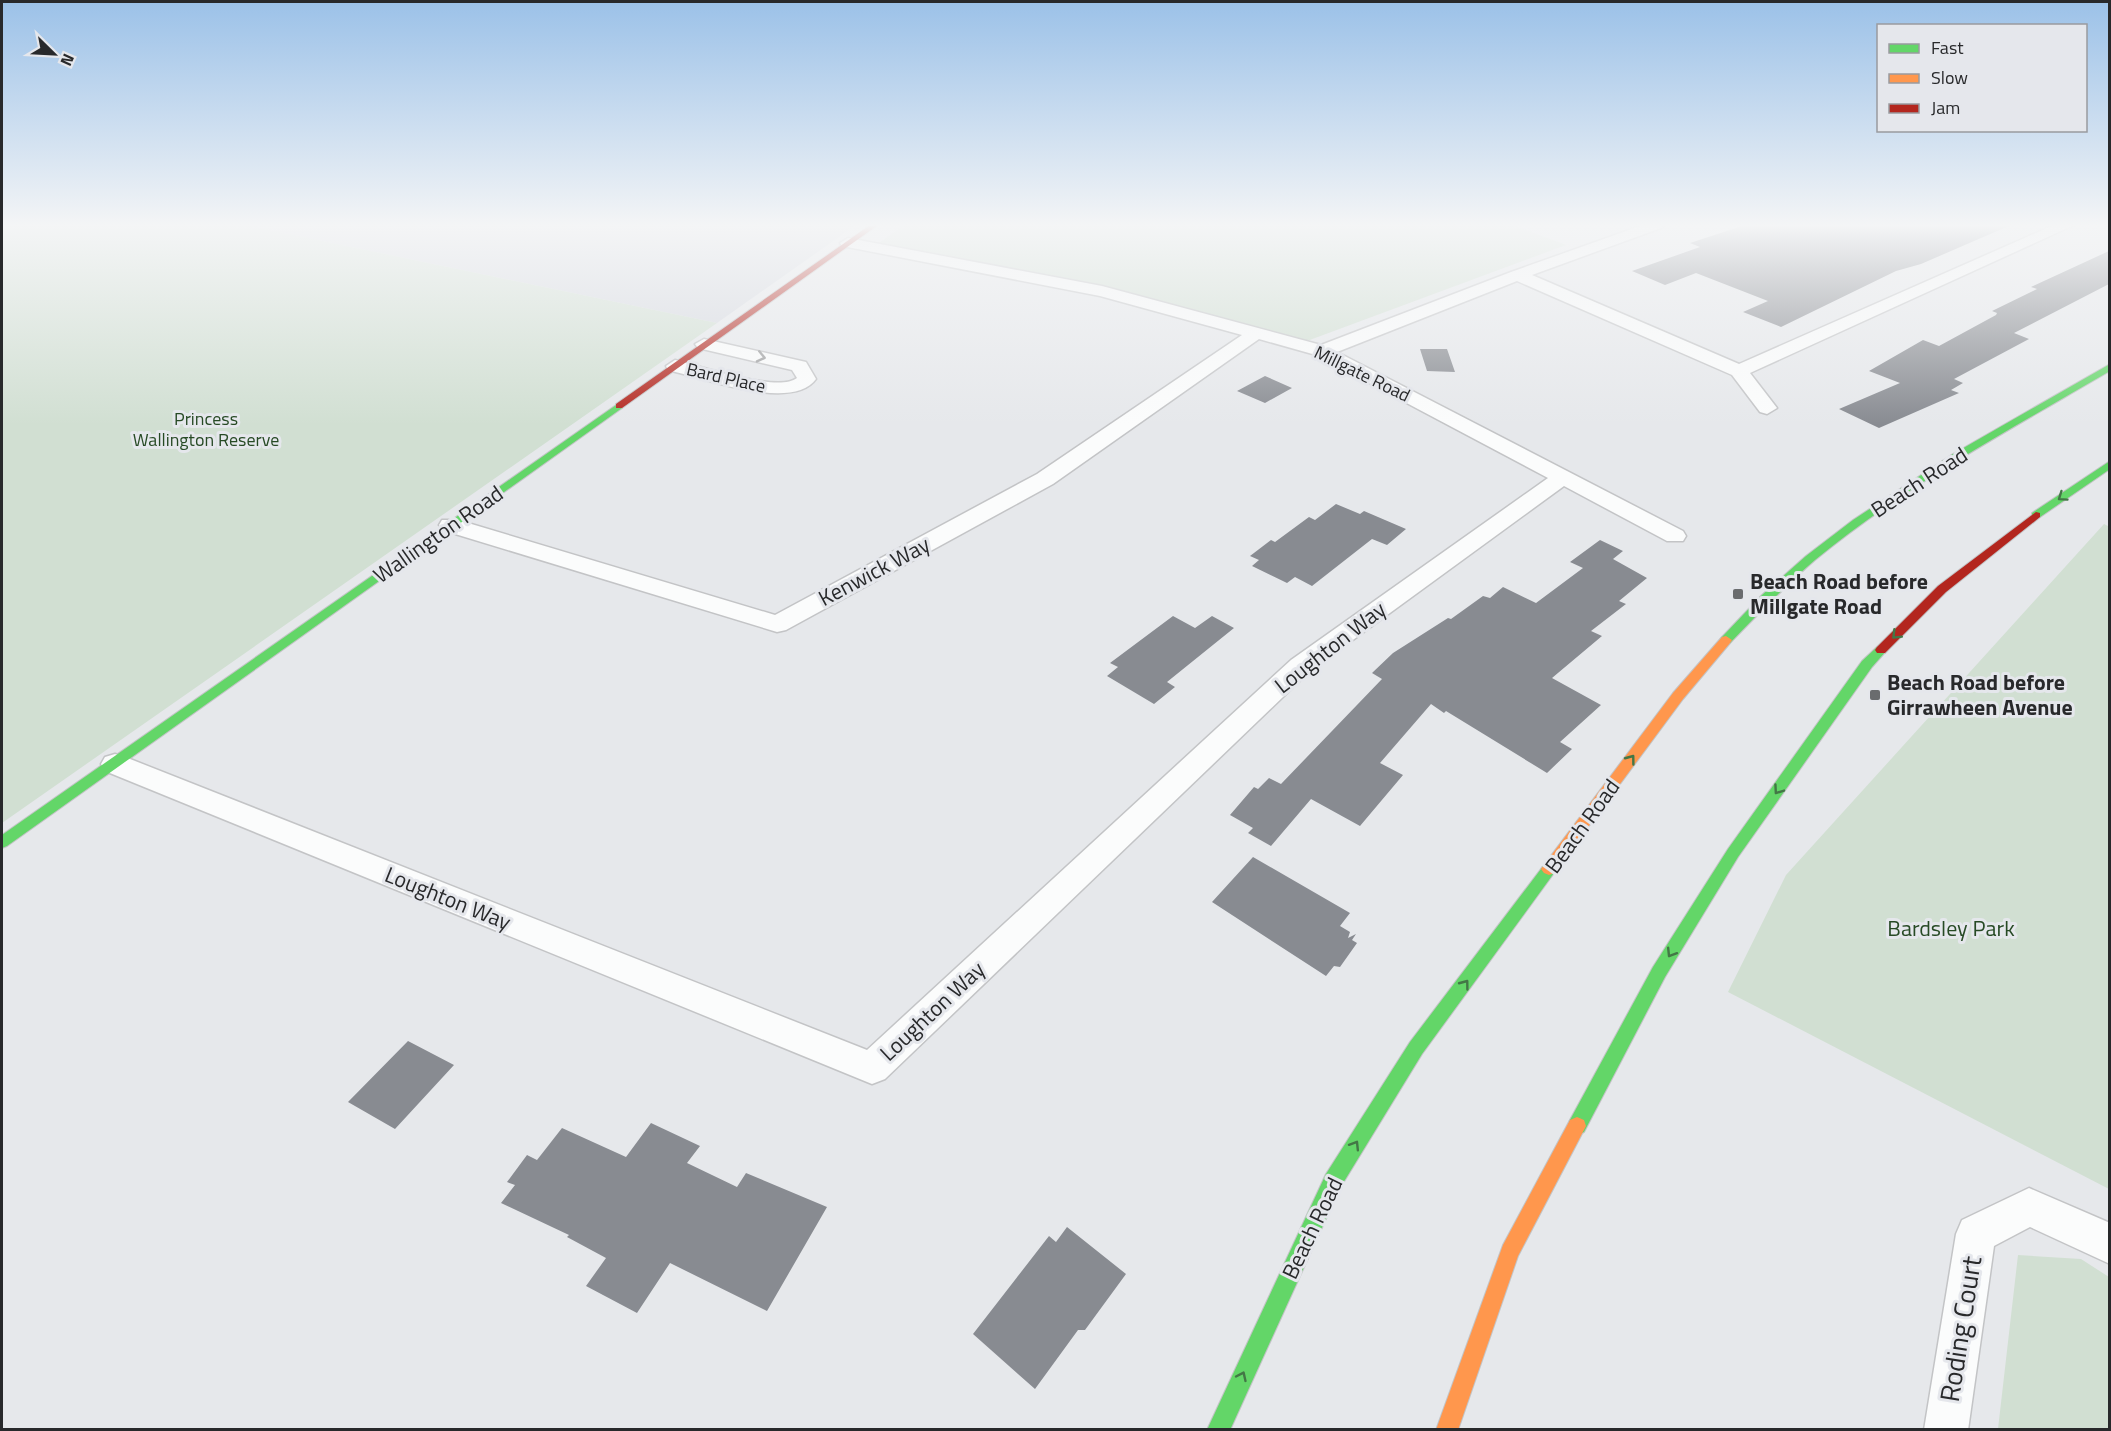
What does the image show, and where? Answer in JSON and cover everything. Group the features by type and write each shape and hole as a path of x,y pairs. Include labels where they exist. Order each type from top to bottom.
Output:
{"main road":[{"name":"Wallington Road","path":"2,842 778,292"},
{"name":"Beach Road","path":"1218,1430 1332,1181 1416,1048 1678,696 1744,619 1814,553 1954,458 2109,367"},
{"path":"1447,1430 1510,1252 1659,972 1732,854 1867,664 1942,589 2016,529 2109,464"}],"street":[{"name":"Millgate Road","path":"1105,292 1322,351 1675,536"},
{"path":"1322,351 1472,292"},
{"path":"1558,292 1739,371 1767,408"},
{"path":"1739,371 1916,292"},
{"name":"Kenwick Way","path":"450,525 777,624 1045,479 1256,333"},
{"name":"Bard Place","path":"675,366 772,389 797,387 807,379 799,366 704,344"},
{"name":"Loughton Way","path":"115,764 872,1068 1299,666 1562,478"},
{"name":"Roding Court","path":"1946,1430 1976,1234 2029,1207 2109,1244"}],"shaded area":[{"path":"567,292 761,292 717,323"}],"green space":[{"name":"Princess Wallington Reserve","path":"2,292 567,292 717,323 2,823"},
{"path":"1127,292 1440,292 1307,341"},
{"name":"Bardsley Park","path":"2104,524 2110,527 2109,1189 1728,992 1786,875"},
{"path":"2018,1255 2081,1259 2109,1277 2109,1429 1998,1429"}],"building":[{"path":"1744,292 1853,292 1781,327 1743,312 1768,301"},
{"path":"2031,292 2094,292 2014,333 2029,339 1954,379 1963,383 1951,390 1959,393 1879,428 1839,409 1900,383 1869,371 1923,340 1939,346 1996,315 1997,313 1992,311"},
{"path":"1420,349 1447,349 1455,372 1427,371"},
{"path":"1265,376 1292,388 1265,403 1237,391"},
{"path":"1336,504 1360,514 1364,511 1406,529 1387,545 1372,539 1312,586 1295,577 1287,583 1252,566 1259,560 1250,556 1271,540 1275,542 1309,517 1315,520"},
{"path":"1600,540 1623,551 1613,559 1647,578 1619,601 1626,604 1591,631 1602,636 1552,678 1601,705 1560,742 1572,749 1547,773 1431,704 1380,763 1403,775 1360,826 1311,799 1271,846 1248,833 1253,828 1230,815 1254,787 1258,789 1269,778 1281,784 1382,679 1372,673 1393,653 1448,618 1451,619 1483,596 1490,598 1503,587 1536,603 1583,568 1570,562"},
{"path":"1173,616 1195,628 1212,616 1234,628 1167,682 1175,687 1154,704 1107,676 1118,667 1110,663"},
{"path":"1253,857 1350,913 1340,926 1350,932 1348,938 1356,934 1352,940 1357,943 1340,967 1334,966 1326,976 1212,902"},
{"path":"408,1041 454,1065 395,1129 348,1102"},
{"path":"651,1123 700,1146 687,1163 737,1187 746,1173 827,1207 767,1311 670,1263 637,1313 586,1286 606,1258 567,1237 569,1235 501,1203 515,1185 507,1182 527,1155 537,1160 562,1128 626,1157"},
{"path":"1067,1227 1126,1274 1085,1330 1078,1330 1035,1389 973,1334 1049,1236 1056,1242"}],"traffic: fast":[{"path":"1726,640 1766,598 1857,522 1906,488 2110,367"},
{"path":"2,842 619,406"},
{"path":"2036,515 2110,464"},
{"path":"1577,1126 1659,972 1733,853 1867,664 1881,650"},
{"path":"1218,1430 1333,1181 1416,1048 1549,869"}],"traffic: slow":[{"path":"1549,869 1678,696 1726,640"},
{"path":"1447,1430 1510,1252 1577,1126"}],"traffic: jam":[{"path":"619,406 780,292"},
{"path":"1881,650 1942,589 2036,515"}],"place":[{"name":"Beach Road before Millgate Road","path":"1738,594"},
{"name":"Beach Road before Girrawheen Avenue","path":"1875,695"}]}
